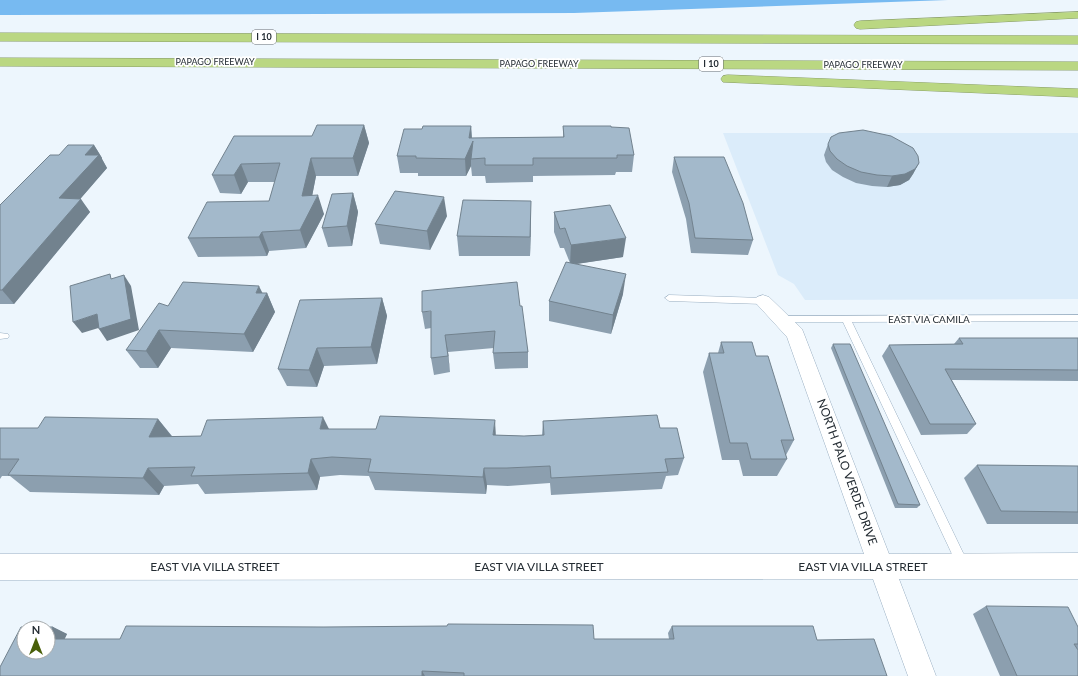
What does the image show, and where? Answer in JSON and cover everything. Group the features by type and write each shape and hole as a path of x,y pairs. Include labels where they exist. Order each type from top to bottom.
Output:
{"highway":[{"path":"847,25 1078,15"},
{"path":"529,38 613,32 785,27"},
{"name":"I 10","path":"0,37 1078,40"},
{"path":"0,54 1078,57"},
{"name":"PAPAGO FREEWAY","path":"0,62 1078,66"},
{"path":"344,63 392,71 549,72 700,78"},
{"path":"716,78 1078,93"}],"street":[{"name":"NORTH PALO VERDE DRIVE","path":"763,301 795,334 922,676"},
{"name":"EAST VIA VILLA STREET","path":"0,567 1078,566"}],"lane":[{"path":"669,298 763,301"},
{"name":"EAST VIA CAMILA","path":"780,319 1078,318"},
{"path":"846,319 964,566"}],"shaded area":[{"path":"723,133 1078,133 1078,299 805,300 794,284 778,275"}],"water":[{"path":"0,0 948,0 574,13 11,15 0,15"}],"building":[{"path":"317,125 364,125 353,158 311,158 302,196 318,195 300,230 262,232 259,237 188,238 207,202 269,201 280,163 241,164 234,175 212,175 234,136 312,136"},
{"path":"423,126 471,126 469,138 564,137 563,126 611,126 629,128 634,155 617,155 617,158 533,158 533,165 485,165 485,158 471,159 473,141 465,159 397,156 404,129 422,129"},
{"path":"863,130 891,136 913,148 918,156 919,163 915,169 905,174 892,176 861,172 847,166 837,159 830,151 828,144 831,137 839,133"},
{"path":"68,145 94,145 85,155 99,155 59,198 81,199 2,290 0,290 0,205 50,155 59,155"},
{"path":"674,157 724,157 743,203 753,240 695,238 689,203"},
{"path":"395,191 444,197 427,231 375,224"},
{"path":"353,193 347,226 322,228 332,194"},
{"path":"463,200 531,201 530,237 457,236"},
{"path":"610,205 626,238 571,245 565,228 560,229 554,212"},
{"path":"566,262 626,274 613,315 549,301"},
{"path":"110,274 111,279 124,275 131,319 99,329 97,314 73,322 70,286"},
{"path":"183,282 259,286 256,293 267,293 244,334 159,330 146,351 126,350 159,303 168,306"},
{"path":"517,282 520,306 522,306 528,352 493,353 495,331 445,335 448,356 431,358 431,311 422,312 422,291"},
{"path":"382,298 371,347 317,348 309,370 278,369 300,300"},
{"path":"959,338 1078,338 1078,370 945,369 976,424 930,424 889,345 963,344"},
{"path":"721,342 752,342 756,356 768,356 794,440 781,440 787,459 751,459 747,443 730,443 709,353 724,353"},
{"path":"833,344 850,344 920,505 898,504"},
{"path":"657,415 660,428 677,428 684,458 665,459 668,472 551,478 550,466 484,468 483,477 368,472 371,459 332,457 311,459 308,473 191,476 195,467 148,468 143,478 8,475 19,459 0,459 0,428 38,428 45,417 158,419 149,437 201,436 207,420 323,417 320,429 376,429 380,416 495,420 493,435 524,436 544,435 543,421"},
{"path":"977,465 1078,466 1078,512 1001,511"},
{"path":"986,606 1068,607 1078,627 1078,644 1074,644 1078,650 1078,676 1017,676"},
{"path":"448,624 593,625 594,639 674,639 672,626 813,626 817,640 874,639 887,676 464,676 464,673 422,671 422,676 0,676 0,667 16,637 16,660 56,660 56,639 120,639 126,626 447,626"}]}
